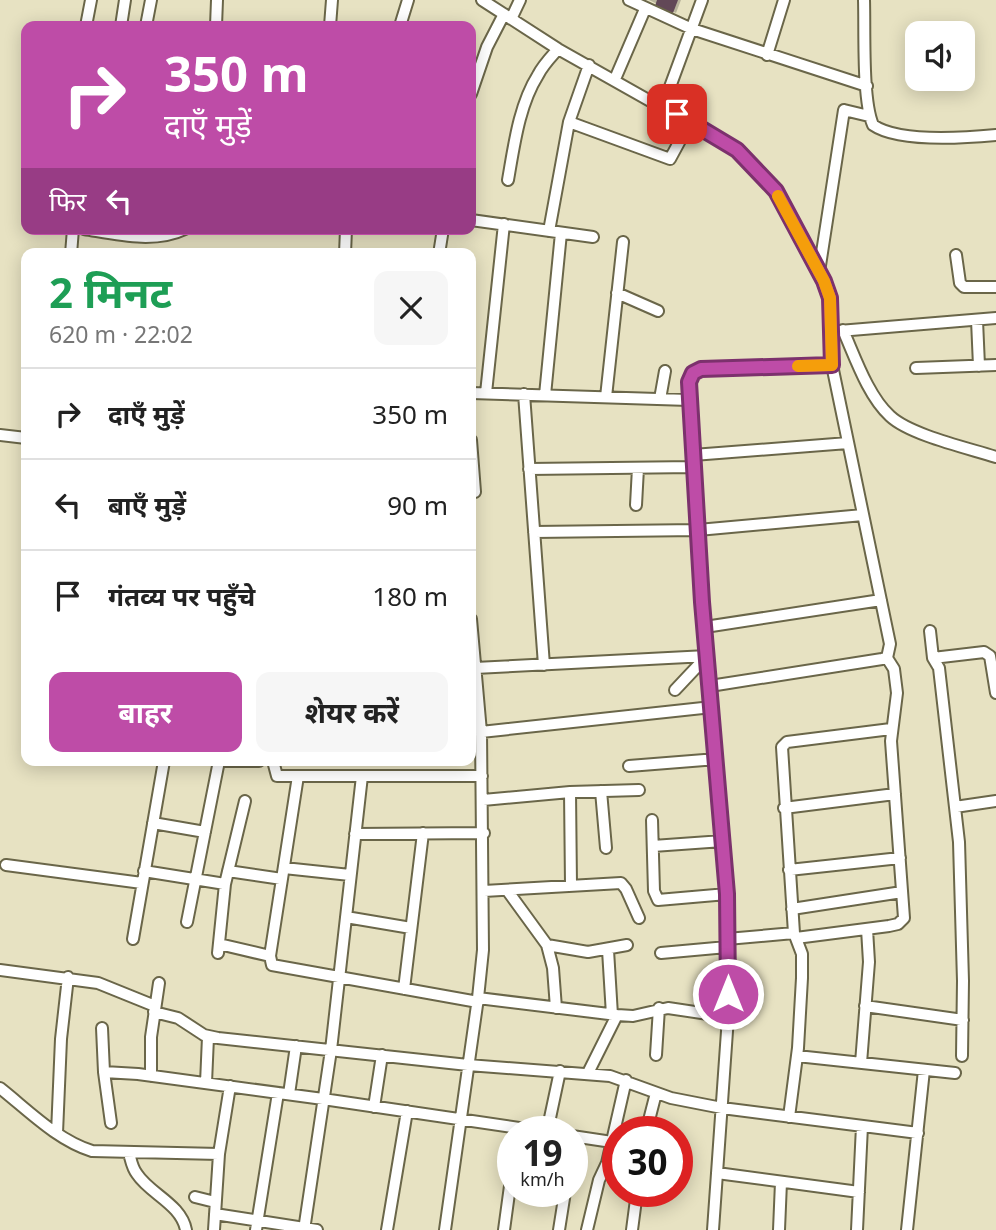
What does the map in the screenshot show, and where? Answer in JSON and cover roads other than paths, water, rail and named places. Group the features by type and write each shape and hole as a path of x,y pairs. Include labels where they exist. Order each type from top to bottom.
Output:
{"street":[{"path":"87,21 91,0"},
{"path":"122,21 125,0"},
{"path":"147,21 150,0"},
{"path":"216,21 217,0"},
{"path":"330,21 332,0"},
{"path":"402,21 408,0"},
{"path":"482,0 558,48 737,150 776,191 819,272 830,298 838,331 861,373 890,416 927,434 996,457"},
{"path":"476,79 487,47 520,0"},
{"path":"629,0 691,29 867,86"},
{"path":"663,106 702,0"},
{"path":"766,55 784,0"},
{"path":"864,0 869,116 873,125 895,134 959,138 996,135"},
{"path":"614,79 645,9"},
{"path":"508,180 522,115 531,89 538,73 558,48"},
{"path":"545,395 555,232 569,122 589,65"},
{"path":"819,272 844,110 869,116"},
{"path":"569,122 670,159 690,122"},
{"path":"476,221 593,237"},
{"path":"486,393 504,225"},
{"path":"123,235 158,235"},
{"path":"606,397 623,242"},
{"path":"956,254 960,283 964,287 996,287"},
{"path":"617,293 657,311"},
{"path":"838,331 996,318"},
{"path":"976,320 979,366"},
{"path":"661,953 727,943 867,929 902,922 904,914 891,730 897,693 894,669 887,658 890,643 832,365 838,331"},
{"path":"713,1230 728,1017 727,894 707,656 689,382 693,373 701,369 832,365"},
{"path":"916,368 996,365"},
{"path":"660,399 665,371"},
{"path":"476,393 689,400"},
{"path":"524,394 544,665"},
{"path":"0,435 21,437"},
{"path":"529,469 638,468 848,443"},
{"path":"636,505 638,468"},
{"path":"534,533 698,530 863,515"},
{"path":"705,627 881,600"},
{"path":"930,631 933,658 939,668 959,842 962,1056"},
{"path":"933,658 984,652 990,656 996,693"},
{"path":"476,668 707,656"},
{"path":"675,690 707,656"},
{"path":"710,686 887,658"},
{"path":"445,1230 483,950 484,833 476,688"},
{"path":"478,728 712,707"},
{"path":"789,1117 797,1056 802,954 795,936 792,909 782,747 786,742 891,730"},
{"path":"629,766 717,759"},
{"path":"133,939 163,766"},
{"path":"187,922 218,766"},
{"path":"274,766 277,776 482,776"},
{"path":"298,776 270,956 272,965 478,1000 614,1015 633,1016 659,1008 728,1017"},
{"path":"304,1229 331,1050 362,776"},
{"path":"483,800 570,792 639,790"},
{"path":"601,791 606,848"},
{"path":"570,792 571,885"},
{"path":"785,808 895,793"},
{"path":"245,801 225,884 219,949 270,956"},
{"path":"955,807 996,801"},
{"path":"652,820 654,891 658,900 727,894"},
{"path":"153,823 205,832"},
{"path":"404,989 422,833"},
{"path":"355,834 484,833"},
{"path":"653,846 723,841"},
{"path":"789,870 900,858"},
{"path":"6,865 195,879 225,884"},
{"path":"228,871 350,876"},
{"path":"484,891 621,883 639,918"},
{"path":"507,890 547,946 553,968 556,1008"},
{"path":"792,909 902,892"},
{"path":"345,917 411,928"},
{"path":"861,1063 869,961 867,929"},
{"path":"547,946 588,952 627,945"},
{"path":"588,1073 614,1015 608,950"},
{"path":"0,970 68,977 110,986 178,1018 208,1037 206,1083"},
{"path":"57,1133 61,1039 68,977"},
{"path":"151,1076 151,1037 159,983"},
{"path":"865,1006 962,1020"},
{"path":"656,1055 659,1008"},
{"path":"102,1028 104,1072 111,1123"},
{"path":"204,1035 468,1065 588,1073 625,1080 656,1093 722,1108 918,1133"},
{"path":"256,1225 296,1046"},
{"path":"374,1107 382,1055"},
{"path":"797,1056 955,1073"},
{"path":"908,1230 924,1070"},
{"path":"550,1116 560,1071"},
{"path":"104,1072 230,1086 497,1126"},
{"path":"617,1116 625,1080"},
{"path":"214,1230 219,1154 230,1086"},
{"path":"0,1088 77,1147 92,1151 129,1153 219,1154"},
{"path":"650,1116 656,1093"},
{"path":"387,1230 407,1111"},
{"path":"857,1230 862,1126"},
{"path":"129,1153 134,1172 179,1215 186,1230"},
{"path":"717,1173 859,1192"},
{"path":"587,1230 602,1174"},
{"path":"779,1230 782,1182"},
{"path":"195,1197 215,1202"},
{"path":"504,1230 507,1207"},
{"path":"559,1230 563,1207"},
{"path":"632,1230 635,1207"},
{"path":"215,1214 256,1225 317,1230"}]}
